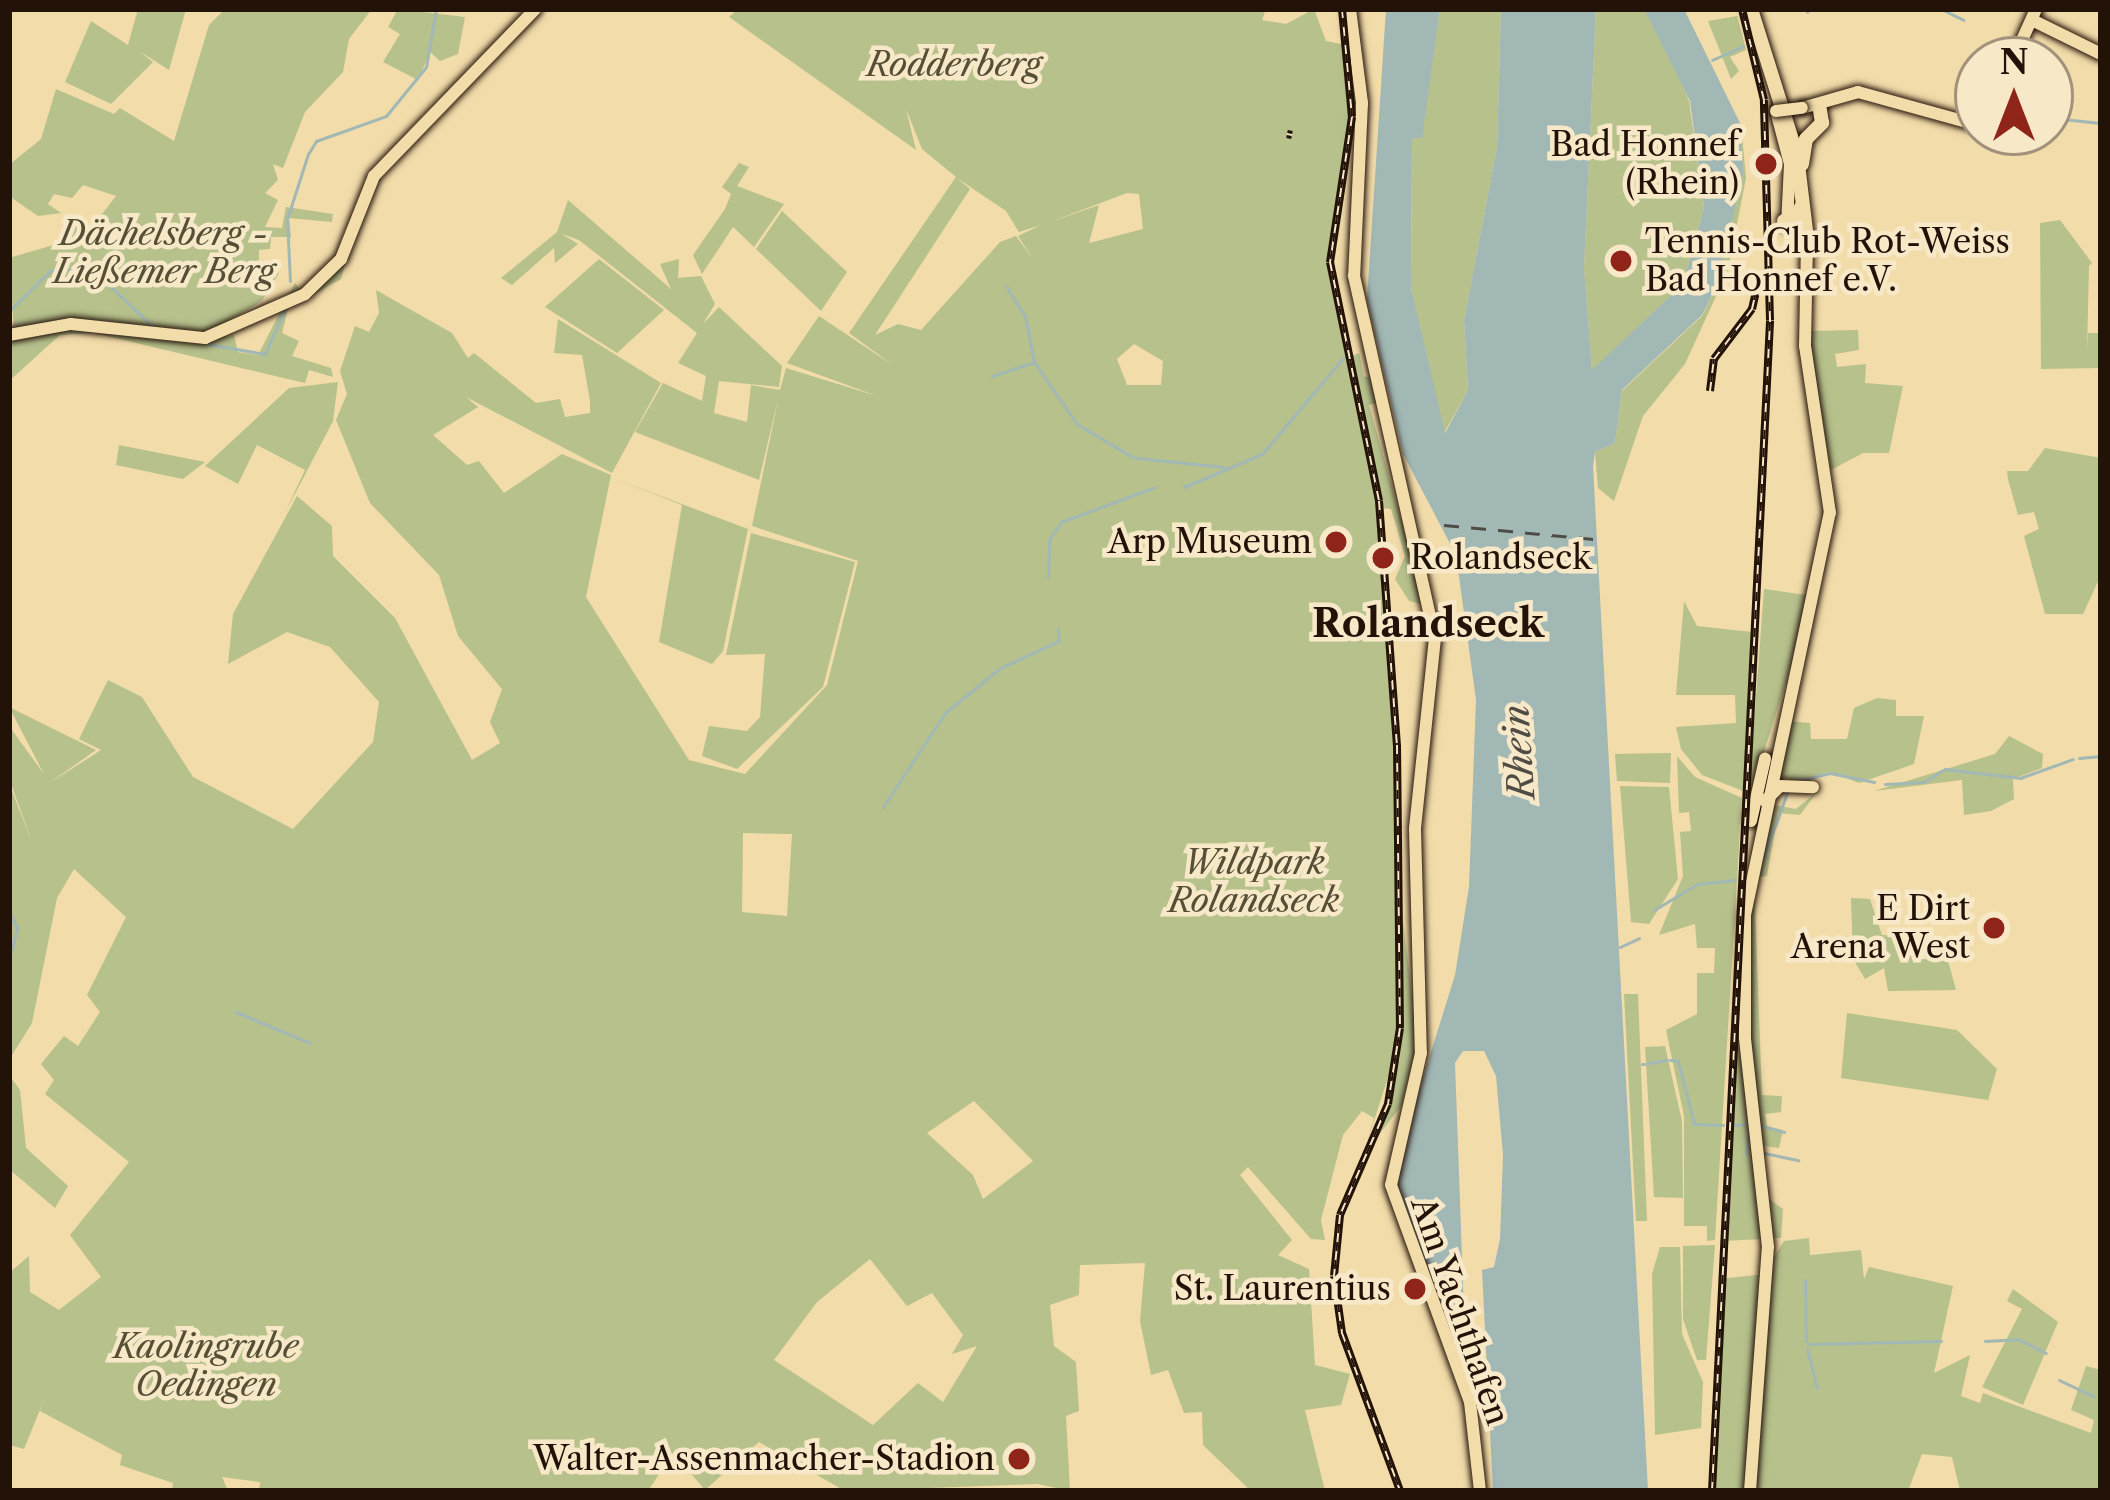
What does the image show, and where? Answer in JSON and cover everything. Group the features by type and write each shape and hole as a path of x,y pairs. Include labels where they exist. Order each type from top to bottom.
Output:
{"highway":[{"path":"1751,9 1765,73 1802,175"},
{"path":"1751,9 1778,107 1804,131 1818,126 1813,108"},
{"path":"1751,9 1791,149 1802,213 1786,227"},
{"path":"1806,247 1805,141 1822,123 1813,108"},
{"path":"1791,149 1806,247"}],"main road":[{"path":"9,335 71,324 200,338 254,324 326,279 372,178 535,9"},
{"name":"Am Yachthafen","path":"1350,9 1362,103 1353,267 1433,618 1415,829 1420,1059 1390,1185 1470,1402 1480,1491"},
{"path":"2034,14 2101,54"},
{"path":"1857,82 1866,95"},
{"path":"1791,149 1778,107 1813,108 1866,95 1954,119"},
{"path":"1747,897 1761,807 1830,513 1805,346 1806,247 1786,227"},
{"path":"1750,1491 1768,1247 1744,1037 1747,897 1751,819 1760,775 1786,708"},
{"path":"1761,807 1775,788 1813,787 1778,778 1773,759"}],"green space":[{"path":"138,9 186,9 169,70 139,51 153,62 111,104 65,82 91,21 128,45"},
{"name":"Dächelsberg - Ließemer Berg","path":"225,9 372,9 349,39 343,72 305,112 283,168 273,164 278,180 265,193 278,200 265,227 282,228 286,207 333,214 332,222 289,218 291,237 271,237 270,249 259,250 259,264 279,273 262,301 206,334 134,326 14,331 9,258 67,241 67,223 89,231 116,196 83,185 72,198 54,194 48,204 61,213 38,216 9,196 9,165 41,139 56,89 114,114 120,108 174,141 209,25"},
{"path":"398,9 465,17 458,54 440,61 430,52 418,80 383,62 400,34 388,27"},
{"path":"738,9 1266,9 1262,20 1286,24 1314,9 1326,41 1346,45 1349,117 1327,263 1375,490 1395,770 1397,1050 1366,1145 1374,1118 1362,1111 1343,1135 1321,1220 1325,1240 1311,1239 1248,1167 1240,1175 1292,1240 1278,1255 1309,1269 1315,1365 1350,1374 1341,1405 1305,1410 1325,1491 1251,1491 1203,1445 1202,1412 1184,1413 1168,1370 1151,1375 1140,1321 1145,1263 1080,1265 1079,1295 1050,1305 1054,1346 1076,1362 1079,1411 1066,1416 1070,1491 1038,1484 845,1491 759,1442 705,1490 673,1453 648,1491 259,1491 260,1482 222,1477 228,1491 172,1491 173,1483 120,1465 122,1455 40,1411 46,1395 24,1449 9,1445 9,1273 29,1256 30,1292 59,1310 101,1277 70,1235 129,1162 45,1094 54,1080 41,1064 64,1036 78,1046 100,1012 87,995 126,917 74,869 57,898 32,1023 9,1060 9,783 33,845 9,778 9,726 44,774 9,707 96,750 48,784 101,750 79,739 108,680 142,697 193,777 293,829 373,742 379,702 330,647 287,632 228,664 233,614 297,496 332,526 333,556 395,618 472,760 500,743 490,722 502,689 458,636 439,575 370,503 336,420 347,394 340,371 355,326 369,332 379,313 376,290 452,333 468,358 474,353 536,403 560,399 565,417 590,413 590,401 582,355 554,353 558,319 661,383 612,473 466,397 478,407 433,435 467,465 479,461 504,493 562,454 611,475 586,597 689,760 745,774 827,685 858,561 752,526 779,395 759,480 635,432 663,383 702,401 706,376 678,363 697,333 579,240 562,234 578,244 555,263 554,248 512,285 501,278 557,232 568,200 671,289 660,264 679,259 678,278 701,276 715,304 703,324 719,307 782,366 779,387 719,381 714,413 747,422 751,385 780,390 786,368 877,396 787,363 819,316 894,366 849,333 956,177 922,149 906,109 916,150 729,17","holes":["957,178 1006,211 1019,232 1041,225 1018,236 1033,259 1016,236 1000,242 921,330 898,324 875,335 970,189","1127,193 1139,194 1143,229 1089,243 1099,205 1045,224","1134,344 1163,361 1161,385 1127,385 1117,359","743,833 792,834 787,916 742,912","974,1101 1033,1161 983,1199 973,1175 927,1133","870,1259 907,1306 932,1293 963,1335 952,1354 977,1346 943,1402 918,1383 873,1425 774,1360 817,1302"]},
{"path":"1440,9 1501,9 1497,147 1464,320 1468,390 1444,433 1411,287 1412,139 1421,138"},
{"path":"1596,9 1644,9 1670,51 1689,101 1704,207 1683,284 1592,371 1584,268"},
{"path":"1737,16 1746,50 1730,57 1739,71 1731,79 1708,21"},
{"path":"1741,125 1746,178 1728,270 1685,364 1643,416 1614,501 1598,488 1595,452 1615,443 1622,391 1702,316 1716,287 1742,174"},
{"path":"739,163 749,167 737,186 784,204 754,247 733,227 702,274 693,255 725,209 731,194 722,187"},
{"path":"782,211 847,272 821,311 756,249"},
{"path":"2060,220 2092,263 2089,266 2087,352 2088,333 2101,333 2101,368 2041,369 2040,223"},
{"path":"348,254 341,279 288,309 282,333 299,341 292,356 331,368 333,377 309,370 305,383 94,333 60,335 9,381 9,341 46,331 80,329 187,342 234,335 238,352 258,355 295,283 301,290"},
{"path":"599,259 664,310 617,353 545,307"},
{"path":"1858,330 1859,350 1835,354 1837,367 1866,364 1865,383 1903,386 1889,453 1863,453 1831,470 1807,331"},
{"path":"1359,353 1364,377 1375,376 1381,402 1369,405 1425,605 1409,601 1395,579 1405,556 1391,509 1382,508 1349,357"},
{"path":"338,382 333,421 285,513 305,470 257,445 238,484 205,466 289,388"},
{"path":"119,445 205,462 183,479 116,465"},
{"path":"2045,448 2101,458 2101,575 2083,614 2045,614 2024,536 2039,529 2034,512 2018,515 2008,479 2007,471 2028,471"},
{"path":"613,478 748,529 723,651 712,664 659,642 682,505"},
{"path":"751,533 855,562 823,687 737,769 702,756 709,726 747,731 760,717 765,654 726,655"},
{"path":"1764,589 1813,596 1751,793 1749,792"},
{"path":"1684,601 1697,626 1752,632 1743,791 1702,775 1681,749 1676,727 1736,723 1735,695 1676,695"},
{"path":"1877,698 1896,700 1896,716 1924,716 1914,764 1859,783 1830,772 1799,782 1777,776 1786,721 1810,723 1811,739 1847,739 1854,708"},
{"path":"2009,736 2043,754 2042,768 2013,779 2014,799 1991,811 1964,815 1962,780 1874,791 1995,754"},
{"path":"1671,753 1670,783 1617,781 1615,754"},
{"path":"1677,756 1695,777 1742,798 1715,1240 1707,1241 1707,1226 1684,1226 1684,1116 1666,1030 1697,1014 1697,973 1714,973 1715,948 1697,948 1695,924 1659,935 1683,876 1680,832 1691,831 1689,812 1679,813"},
{"path":"1620,786 1669,787 1678,879 1649,924 1631,922"},
{"path":"1817,792 1800,815 1778,813 1767,876 1754,878 1762,1095 1782,1096 1781,1112 1765,1114 1767,1126 1783,1130 1779,1148 1763,1146 1769,1199 1783,1209 1781,1238 1773,1238 1746,1021 1749,906 1753,874 1768,804 1796,809"},
{"path":"1851,898 1870,899 1882,935 1942,938 1956,990 1888,991 1884,968 1865,979 1853,959"},
{"path":"1403,921 1418,1040 1401,1106 1372,1144 1400,1058"},
{"path":"1739,940 1763,1239 1722,1241 1726,1153"},
{"path":"1624,994 1638,994 1647,1221 1636,1221"},
{"path":"1847,1013 1957,1030 1997,1069 1988,1100 1841,1078"},
{"path":"1665,1046 1682,1121 1683,1198 1654,1197 1645,1047"},
{"path":"9,1075 20,1090 26,1148 68,1186 55,1208 9,1169"},
{"path":"1809,1238 1810,1255 1861,1250 1864,1279 1869,1267 1953,1286 1934,1373 1970,1355 1961,1396 1980,1403 1983,1393 2091,1433 2094,1420 2071,1410 2086,1366 2101,1370 2101,1491 1960,1491 1952,1457 1922,1454 1908,1491 1754,1491 1774,1257 1784,1241"},
{"path":"1715,1245 1706,1360 1697,1360 1683,1319 1683,1246"},
{"path":"1660,1247 1680,1247 1682,1334 1703,1382 1701,1428 1655,1435 1652,1274"},
{"path":"1765,1274 1746,1491 1716,1491 1719,1279"},
{"path":"2013,1289 2058,1322 2023,1405 1982,1387 2022,1309 2007,1301"}],"water":[{"name":"Rhein","path":"1386,9 1440,9 1422,138 1412,139 1411,287 1445,433 1468,390 1464,320 1497,147 1501,9 1596,9 1584,268 1592,370 1683,284 1704,207 1690,101 1644,9 1684,9 1741,125 1743,174 1716,287 1702,315 1622,390 1615,443 1595,452 1593,466 1648,1491 1493,1491 1482,1270 1494,1267 1500,1239 1503,1155 1496,1076 1484,1051 1463,1051 1455,1063 1465,1340 1450,1328 1398,1191 1399,1155 1455,975 1469,887 1476,700 1456,555 1403,454 1367,300"}],"waterway":[{"path":"290,281 287,219 308,154 316,141 386,116 426,67 436,9"},
{"path":"1807,12 1810,9"},
{"path":"1941,9 1964,20"},
{"path":"1712,60 1743,46"},
{"path":"2074,120 2101,123"},
{"path":"9,311 51,270 91,268 152,326"},
{"path":"1006,286 1025,316 1034,362 1077,424 1134,458"},
{"path":"207,344 265,354 284,311"},
{"path":"1184,487 1262,454 1343,358"},
{"path":"992,376 1034,362"},
{"path":"1137,458 1224,467"},
{"path":"1048,577 1049,540 1061,522 1155,487"},
{"path":"883,807 945,713 1000,668 1059,641 1058,629"},
{"path":"2079,758 2101,756"},
{"path":"1885,784 1924,782 1945,769 2020,778 2073,759"},
{"path":"1800,780 1830,773 1874,782"},
{"path":"1758,873 1788,790"},
{"path":"1654,910 1697,884 1735,880"},
{"path":"9,912 17,928 9,961"},
{"path":"1620,947 1639,938"},
{"path":"236,1012 310,1043"},
{"path":"1648,1063 1667,1060"},
{"path":"1670,1060 1678,1061 1694,1124 1723,1125"},
{"path":"1727,1125 1750,1124"},
{"path":"1758,1125 1784,1132"},
{"path":"1746,1154 1749,1128"},
{"path":"1764,1153 1798,1160"},
{"path":"1805,1280 1806,1341"},
{"path":"1985,1341 2018,1339 2046,1353"},
{"path":"1809,1344 1941,1341"},
{"path":"1807,1349 1817,1388"},
{"path":"2059,1380 2093,1396"}],"ferry route":[{"path":"1444,525 1596,539"}],"railway":[{"path":"1342,9 1352,117 1330,262 1379,501 1397,745 1400,1028 1388,1104 1340,1215 1334,1276 1342,1333 1400,1491"},
{"path":"1712,1491 1770,320 1764,100 1742,9"},
{"path":"1287,134 1292,135"},
{"path":"1710,391 1714,359 1752,309 1760,273"}],"place":[{"name":"Bad Honnef (Rhein)","path":"1766,164"},
{"name":"Tennis-Club Rot-Weiss Bad Honnef e.V.","path":"1621,261"},
{"name":"Arp Museum","path":"1336,542"},
{"name":"Rolandseck","path":"1383,558"},
{"name":"E Dirt Arena West","path":"1994,928"},
{"name":"St. Laurentius","path":"1415,1289"},
{"name":"Walter-Assenmacher-Stadion","path":"1019,1459"}],"district":[{"name":"Rolandseck","path":"1428,623"}],"park label":[{"name":"Rodderberg","path":"954,65"},
{"name":"Wildpark Rolandseck","path":"1254,882"},
{"name":"Kaolingrube Oedingen","path":"206,1366"}]}
